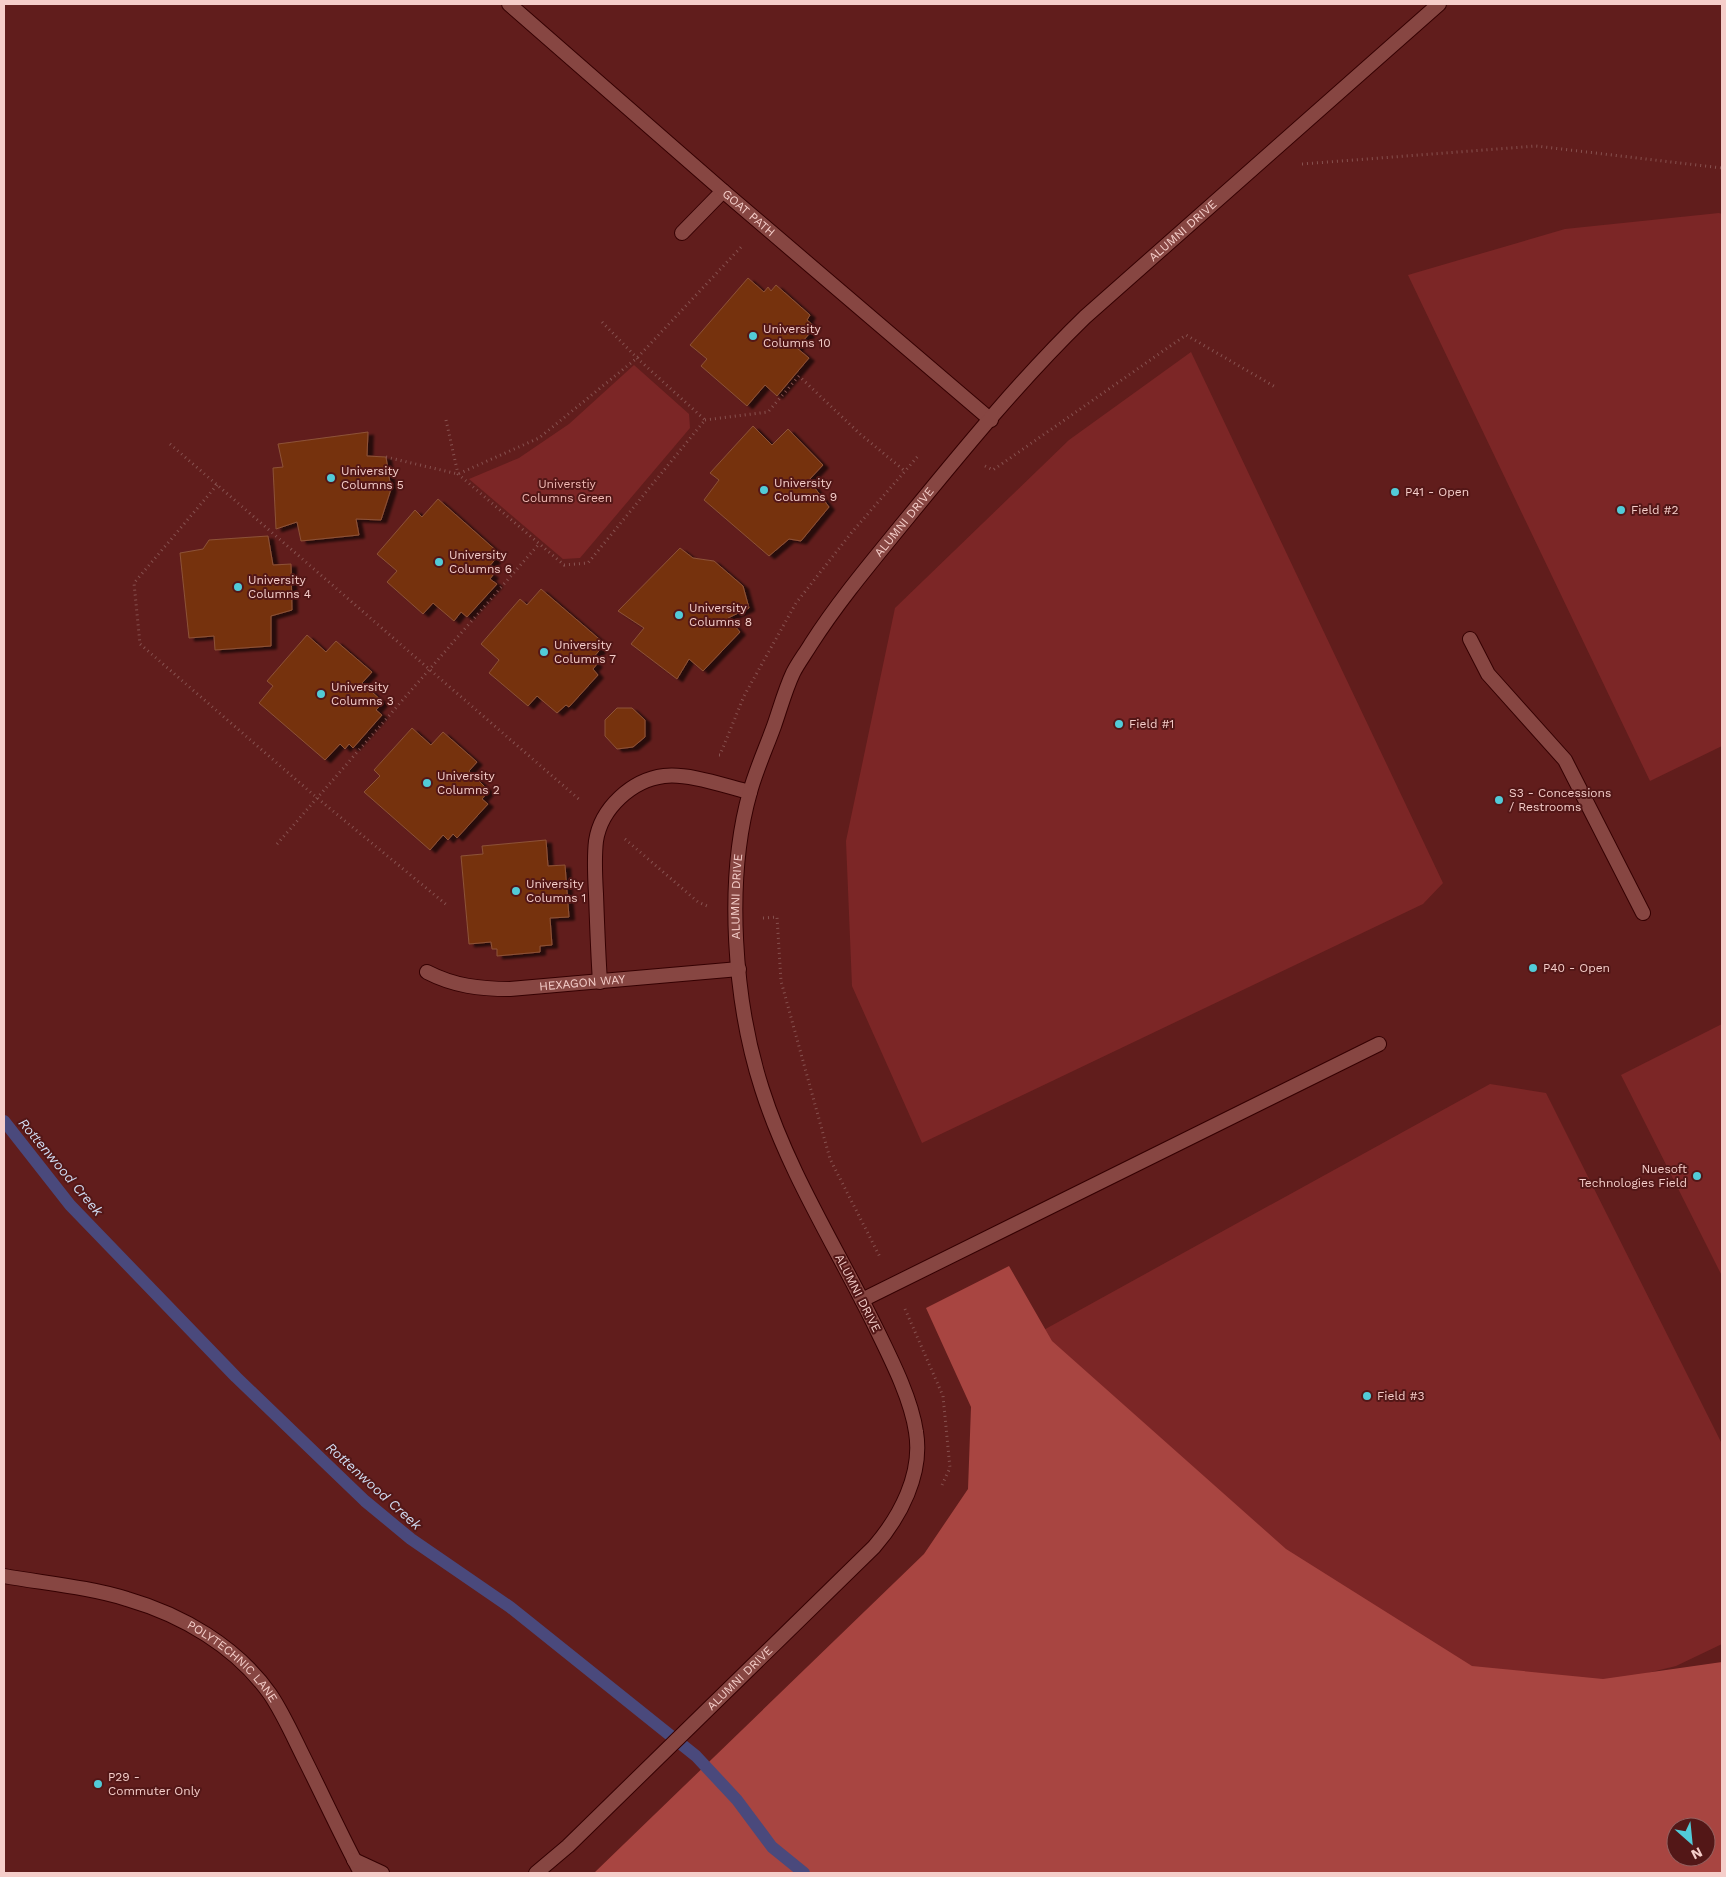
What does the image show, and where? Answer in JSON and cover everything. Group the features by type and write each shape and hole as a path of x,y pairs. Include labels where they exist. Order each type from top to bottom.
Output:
{"street":[{"name":"GOAT PATH","path":"509,4 762,225 991,420"},
{"name":"ALUMNI DRIVE","path":"536,1873 568,1846 792,1625 874,1547 891,1527 906,1497 916,1464 917,1433 906,1394 862,1300 804,1190 775,1124 762,1089 743,1012 736,918 737,870 742,831 750,792 793,673 829,616 927,494 1032,371 1085,318 1439,4"},
{"path":"682,233 723,191"},
{"path":"1470,639 1488,674 1566,760 1643,913"},
{"path":"600,982 595,868 596,840 603,820 612,806 625,793 644,782 664,776 684,776 750,792"},
{"name":"HEXAGON WAY","path":"427,972 456,985 483,989 510,989 739,969"},
{"path":"862,1300 1378,1044"},
{"name":"POLYTECHNIC LANE","path":"4,1576 103,1593 147,1605 193,1626 234,1655 254,1674 270,1695 285,1720 361,1873"},
{"path":"354,1860 382,1873"}],"path":[{"path":"1256,168 1536,146 1722,168"},
{"path":"458,474 539,438 637,358 762,225"},
{"path":"602,322 637,358 705,420"},
{"path":"961,454 993,470 1186,335 1277,388"},
{"path":"386,456 458,474 538,545 564,565 588,563 705,420 768,412 799,376 859,433 904,470 927,494"},
{"path":"446,420 458,474"},
{"path":"170,444 583,802 587,796"},
{"path":"711,754 720,755 744,696 796,603 904,470 924,451"},
{"path":"217,484 134,583 140,644 316,797 448,906"},
{"path":"277,844 316,797 538,545"},
{"path":"603,820 698,902 736,918"}],"shaded area":[{"path":"4,4 1722,4 1722,1798 1673,1817 1666,1817 1666,1820 1530,1873 4,1873"},
{"path":"1009,1266 1052,1341 1286,1549 1472,1666 1603,1679 1722,1662 1722,1873 594,1873 924,1554 968,1489 971,1407 926,1308"}],"green space":[{"name":"Field #2","path":"1722,214 1722,746 1650,781 1408,275 1565,229"},
{"name":"Field #1","path":"1191,352 1443,883 1423,904 922,1143 852,986 846,841 895,608 1069,440"},
{"name":"Universtiy Columns Green","path":"634,365 689,414 690,428 580,558 563,559 469,479 519,458 569,424"},
{"name":"Nuesoft Technologies Field","path":"1722,1024 1722,1276 1621,1075"},
{"name":"Field #3","path":"1490,1084 1546,1093 1722,1444 1722,1644 1676,1666 1549,1697 1382,1679 1009,1349"}],"building":[{"name":"University Columns 10","path":"748,278 764,292 768,287 771,291 776,285 810,315 807,320 815,327 797,348 809,358 777,396 765,385 747,406 701,366 707,359 690,345"},
{"name":"University Columns 9","path":"753,426 772,445 788,429 823,465 809,480 829,507 801,541 789,539 769,556 704,500 719,480 710,473"},
{"name":"University Columns 5","path":"368,432 367,456 386,457 391,489 381,520 356,519 359,535 301,541 297,522 276,529 273,468 283,467 278,444"},
{"name":"University Columns 6","path":"438,499 500,554 486,570 493,575 490,579 497,584 467,617 461,612 454,621 433,603 423,614 387,582 397,571 377,554 415,510 422,517"},
{"name":"University Columns 4","path":"268,536 273,565 291,564 292,610 271,616 271,646 215,650 214,636 189,638 180,553 203,549 209,540"},
{"name":"University Columns 8","path":"680,548 693,558 714,561 743,586 749,608 728,618 740,632 703,671 689,659 677,679 631,644 644,628 618,611"},
{"name":"University Columns 7","path":"541,589 605,644 591,660 597,664 593,669 598,675 569,707 566,705 557,713 537,696 528,706 489,673 499,660 481,644 520,599 527,605"},
{"name":"University Columns 3","path":"307,635 326,652 336,641 372,672 362,683 383,702 376,710 382,715 353,748 349,744 345,749 340,744 325,760 259,703 273,686 267,681"},
{"path":"617,708 632,708 645,720 645,737 633,747 617,749 605,736 605,720"},
{"name":"University Columns 2","path":"412,728 431,745 443,732 477,762 469,771 489,791 482,799 488,804 457,838 453,834 448,840 443,835 430,850 364,792 380,776 374,770"},
{"name":"University Columns 1","path":"546,840 548,866 565,865 569,917 550,918 552,945 540,946 540,952 497,956 497,949 492,949 491,942 469,944 461,856 483,854 482,846"}],"waterway":[{"name":"Rottenwood Creek","path":"4,1121 70,1205 236,1377 365,1501 411,1539 510,1607 696,1756 737,1800 772,1847 804,1873"}],"place":[{"name":"University Columns 10","path":"753,336"},
{"name":"University Columns 5","path":"331,478"},
{"name":"University Columns 9","path":"764,490"},
{"name":"P41 - Open","path":"1395,492"},
{"name":"Field #2","path":"1621,510"},
{"name":"University Columns 6","path":"439,562"},
{"name":"University Columns 4","path":"238,587"},
{"name":"University Columns 8","path":"679,615"},
{"name":"University Columns 7","path":"544,652"},
{"name":"University Columns 3","path":"321,694"},
{"name":"Field #1","path":"1119,724"},
{"name":"University Columns 2","path":"427,783"},
{"name":"S3 - Concessions / Restrooms","path":"1499,800"},
{"name":"University Columns 1","path":"516,891"},
{"name":"P40 - Open","path":"1533,968"},
{"name":"Nuesoft Technologies Field","path":"1697,1176"},
{"name":"Field #3","path":"1367,1396"},
{"name":"P29 - Commuter Only","path":"98,1784"}]}
